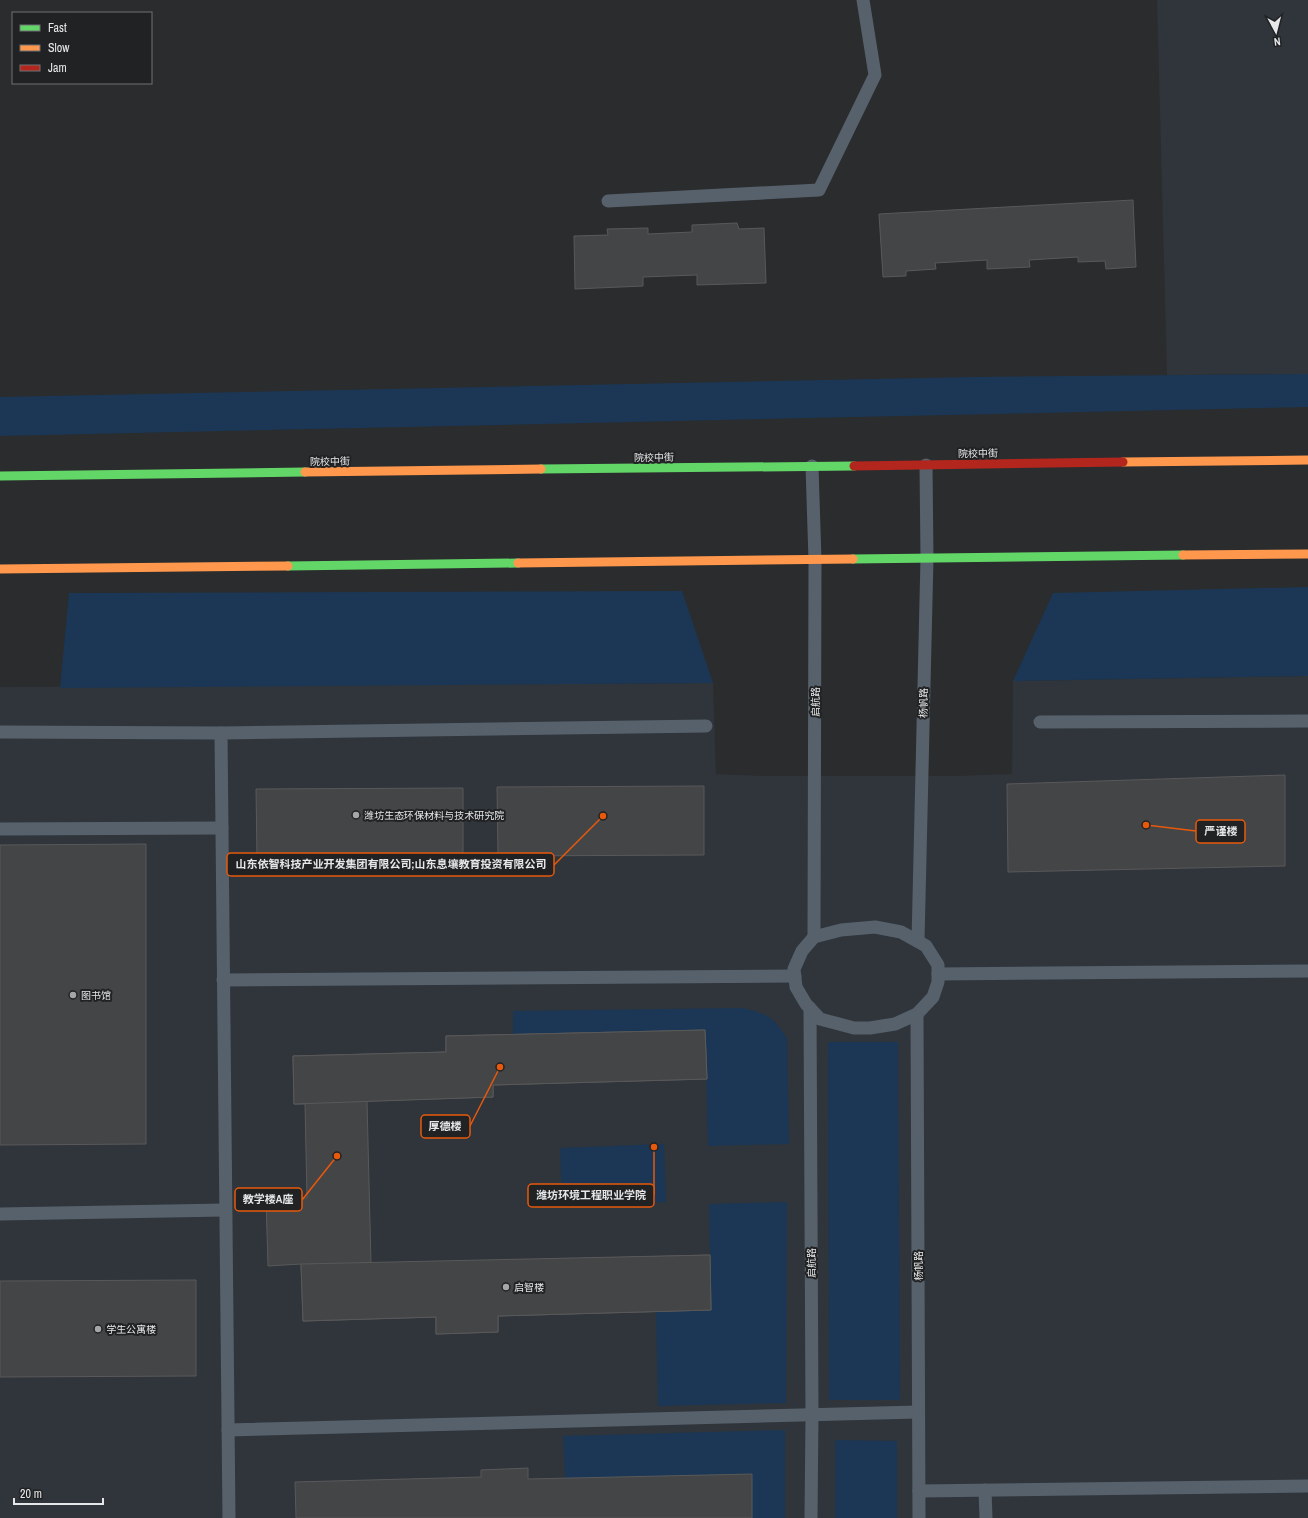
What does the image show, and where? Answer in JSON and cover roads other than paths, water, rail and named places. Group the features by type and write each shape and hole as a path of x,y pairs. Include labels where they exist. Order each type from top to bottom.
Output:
{"main road":[{"name":"院校中街","path":"0,476 1308,460"},
{"path":"0,569 1308,554"}],"lane":[{"path":"608,202 819,190 875,75 863,0"},
{"name":"杨帆路","path":"918,941 927,558 926,464"},
{"name":"启航路","path":"812,466 816,560 814,937"},
{"path":"1040,722 1308,722"},
{"path":"0,732 221,733 706,726"},
{"path":"221,733 229,1518"},
{"path":"0,829 222,828"},
{"path":"875,927 901,932 918,941 926,946 938,965 938,982 933,997 917,1014 895,1024 870,1028 854,1028 820,1019 810,1008 796,987 794,969 802,952 814,937 841,930 875,927"},
{"path":"938,974 1308,971"},
{"path":"223,980 795,976"},
{"name":"启航路","path":"810,1008 812,1415 811,1518"},
{"name":"杨帆路","path":"917,1014 919,1518"},
{"path":"0,1214 225,1210"},
{"path":"228,1430 918,1412"},
{"path":"919,1491 1308,1486"},
{"path":"985,1490 986,1518"}],"place":[{"name":"潍坊生态环保材料与技术研究院","path":"356,815"},
{"name":"山东依智科技产业开发集团有限公司;山东息壤教育投资有限公司","path":"603,816"},
{"name":"严谨楼","path":"1146,825"},
{"name":"图书馆","path":"73,995"},
{"name":"厚德楼","path":"500,1067"},
{"name":"潍坊环境工程职业学院","path":"654,1147"},
{"name":"教学楼A座","path":"337,1156"},
{"name":"启智楼","path":"506,1287"},
{"name":"学生公寓楼","path":"98,1329"}]}
